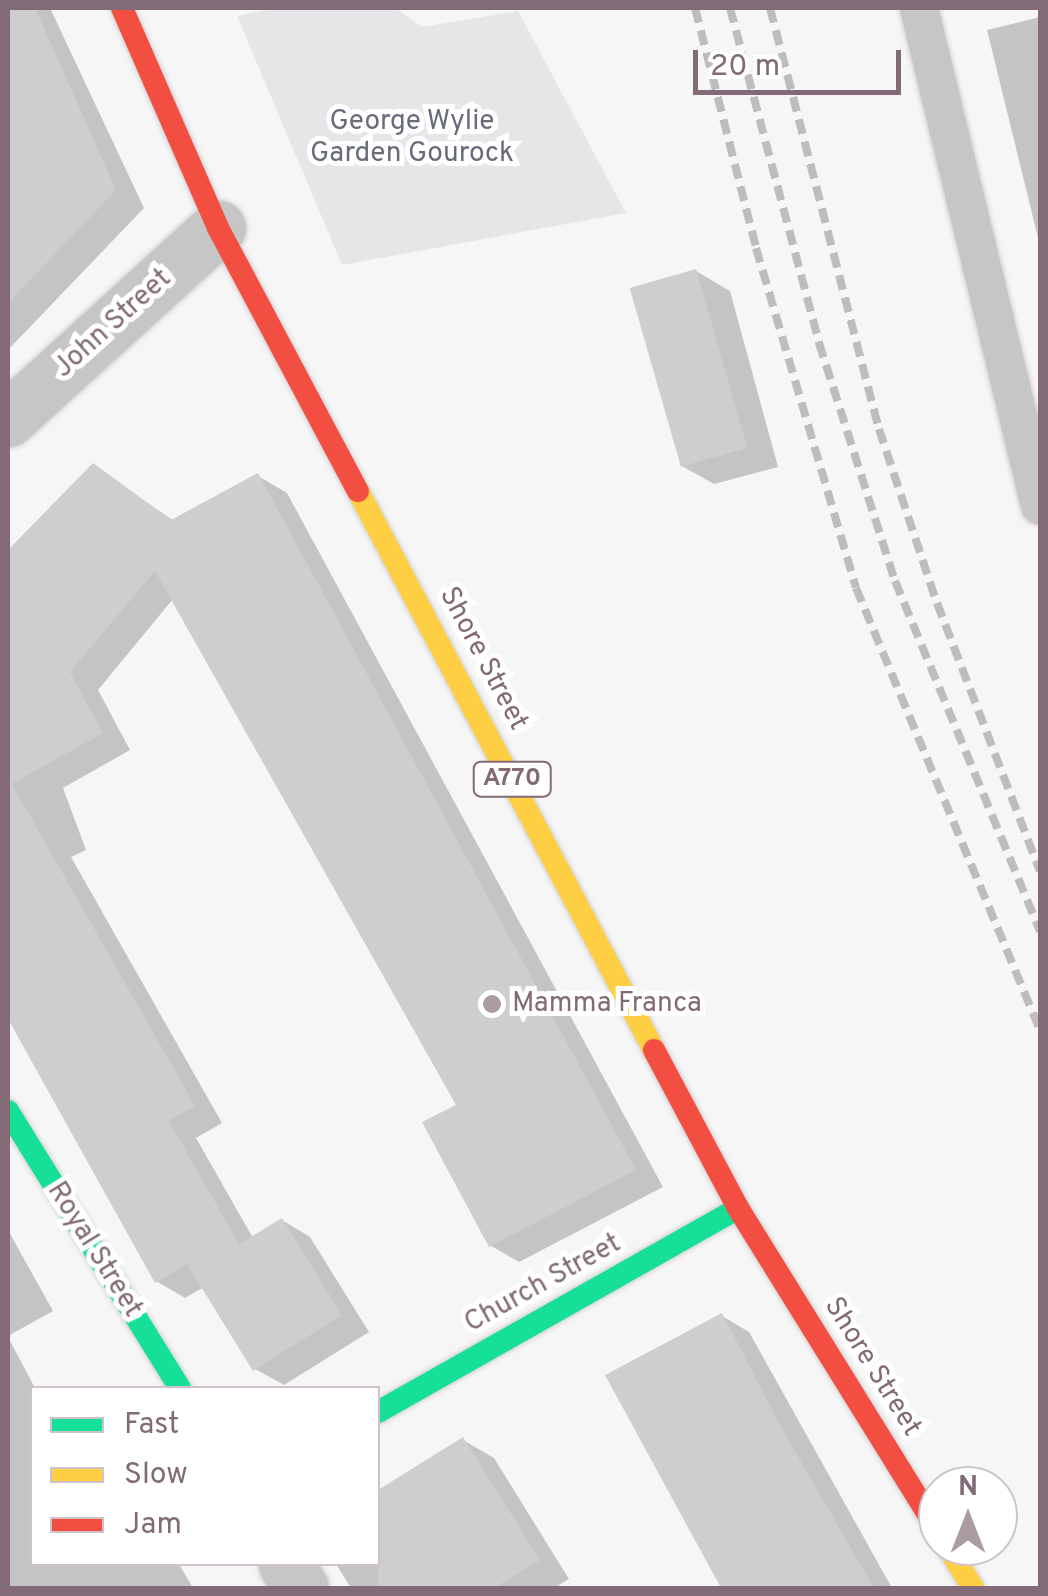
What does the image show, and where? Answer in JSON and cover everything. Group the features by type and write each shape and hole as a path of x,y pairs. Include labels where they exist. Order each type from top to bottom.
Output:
{"main road":[{"name":"Shore Street","path":"122,8 218,228 738,1208 918,1500"},
{"name":"Royal Street","path":"8,1112 179,1386"},
{"name":"Church Street","path":"380,1411 738,1208"},
{"path":"959,1566 973,1588"}],"street":[{"name":"John Street","path":"8,419 218,228"},
{"path":"287,1566 301,1588"}],"lane":[{"path":"919,8 1040,506"}],"green space":[{"name":"George Wylie Garden Gourock","path":"275,8 395,8 422,27 518,11 626,213 342,265 237,16"}],"building":[{"path":"8,8 35,8 116,190 8,303"},
{"path":"696,269 747,448 681,467 630,288"},
{"path":"93,463 171,520 258,473 636,1170 489,1247 422,1122 456,1105 155,571 70,672 103,733 12,784 195,1106 169,1121 239,1244 282,1218 342,1315 253,1371 187,1264 155,1283 8,1019 8,550"},
{"path":"722,1313 781,1427 874,1588 721,1588 605,1375"},
{"path":"463,1437 540,1560 494,1588 378,1588 380,1489"}],"railway":[{"path":"695,8 756,248 856,588 1040,1031"},
{"path":"730,8 819,343 895,581 1040,931"},
{"path":"770,8 879,429 937,603 1040,871"}],"traffic: fast":[{"path":"8,1111 179,1386"},
{"path":"380,1411 738,1208"}],"traffic: slow":[{"path":"358,491 654,1050"},
{"path":"959,1566 973,1588"}],"traffic: jam":[{"path":"122,8 218,228 358,491"},
{"path":"654,1050 738,1208 918,1499"}],"place":[{"name":"Mamma Franca","path":"492,1004"}]}
